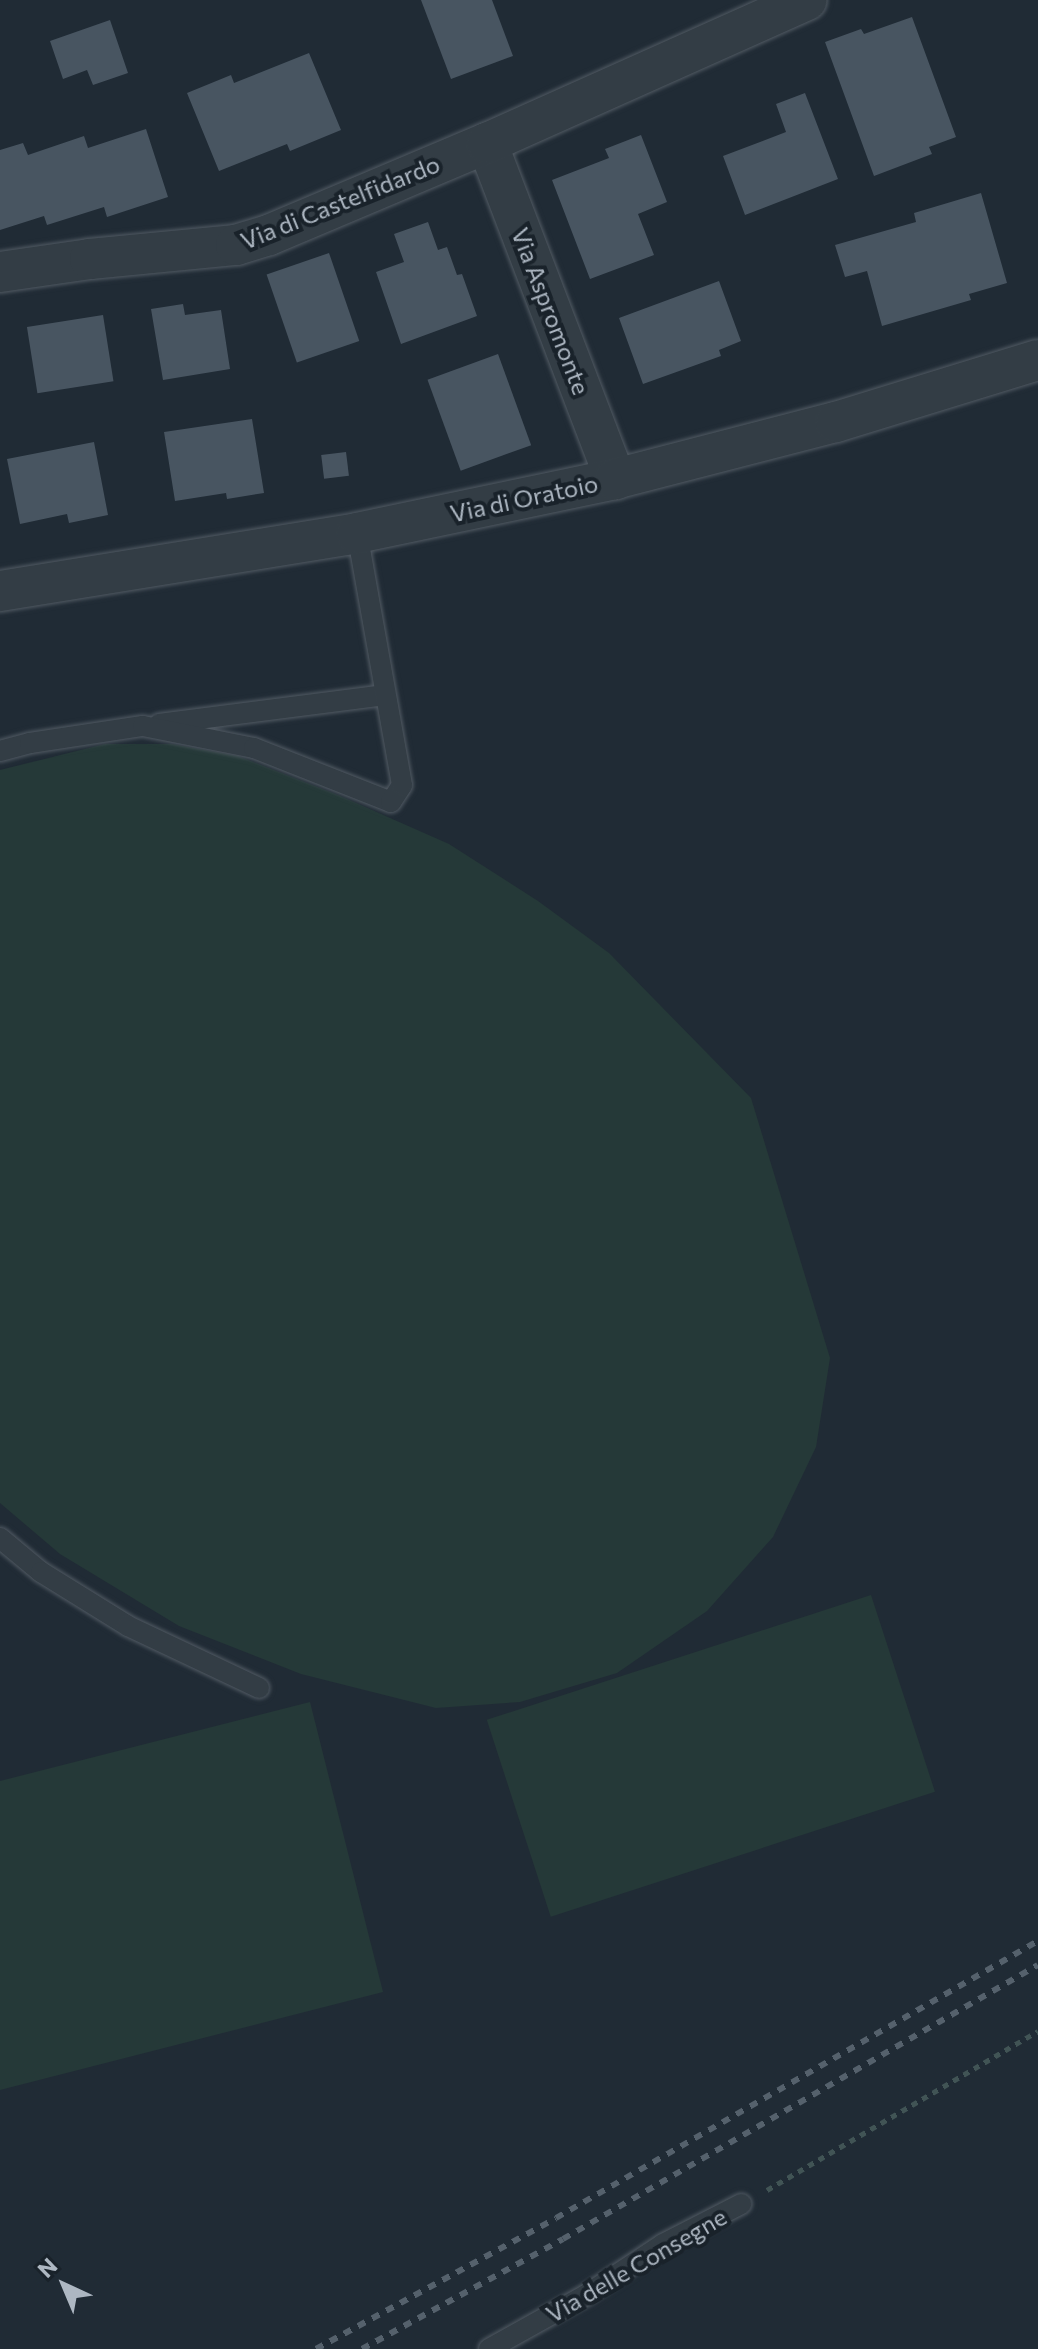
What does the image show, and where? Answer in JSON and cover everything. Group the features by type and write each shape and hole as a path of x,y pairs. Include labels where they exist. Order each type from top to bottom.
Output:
{"street":[{"name":"Via di Castelfidardo","path":"0,272 236,245 298,224 487,143 807,0"},
{"name":"Via Aspromonte","path":"487,143 615,479"},
{"name":"Via di Oratoio","path":"0,591 357,533 615,479 836,422 1038,360"}],"lane":[{"path":"143,726 254,748 391,802 402,785 357,533"},
{"path":"0,751 143,726 385,695"},
{"path":"0,1538 41,1572 128,1626 259,1688"},
{"name":"Via delle Consegne","path":"489,2349 586,2295 663,2244 741,2204"}],"path":[{"path":"741,2204 1038,2031"}],"green space":[{"path":"105,744 172,744 238,756 338,795 449,844 538,901 609,953 751,1098 830,1358 816,1447 773,1537 707,1611 617,1673 520,1702 436,1708 301,1674 179,1626 60,1554 0,1503 0,770"},
{"path":"871,1595 935,1792 551,1917 487,1720"},
{"path":"310,1702 383,1992 0,2090 0,1781"}],"building":[{"path":"421,0 492,0 513,56 451,79"},
{"path":"912,17 956,137 929,147 932,154 874,176 825,42 861,29 864,34"},
{"path":"110,20 128,73 93,85 87,70 63,79 50,41"},
{"path":"309,53 341,130 290,151 287,144 219,171 187,93 231,75 234,83"},
{"path":"805,93 838,179 745,215 723,156 786,132 776,104"},
{"path":"146,129 168,197 107,217 104,207 47,225 44,216 0,230 0,150 23,143 28,155 84,136 88,148"},
{"path":"641,135 667,202 638,214 654,255 590,279 552,180 609,158 605,149"},
{"path":"981,193 1007,283 969,294 971,300 882,326 867,271 845,277 835,245 916,222 914,213"},
{"path":"428,222 438,250 447,247 457,275 462,274 477,316 401,344 376,272 404,262 394,234"},
{"path":"329,253 359,341 297,362 267,274"},
{"path":"719,281 741,341 719,350 721,356 643,384 619,318"},
{"path":"183,304 185,315 221,310 230,369 163,380 151,309"},
{"path":"103,315 113,381 37,393 27,327"},
{"path":"498,354 531,445 461,471 428,380"},
{"path":"252,419 264,493 227,499 226,493 175,501 164,432"},
{"path":"94,442 108,515 69,523 67,514 20,524 7,459"},
{"path":"346,452 349,476 324,479 321,455"}],"railway":[{"path":"316,2349 556,2218 1038,1941"},
{"path":"362,2349 563,2239 1038,1965"}]}
